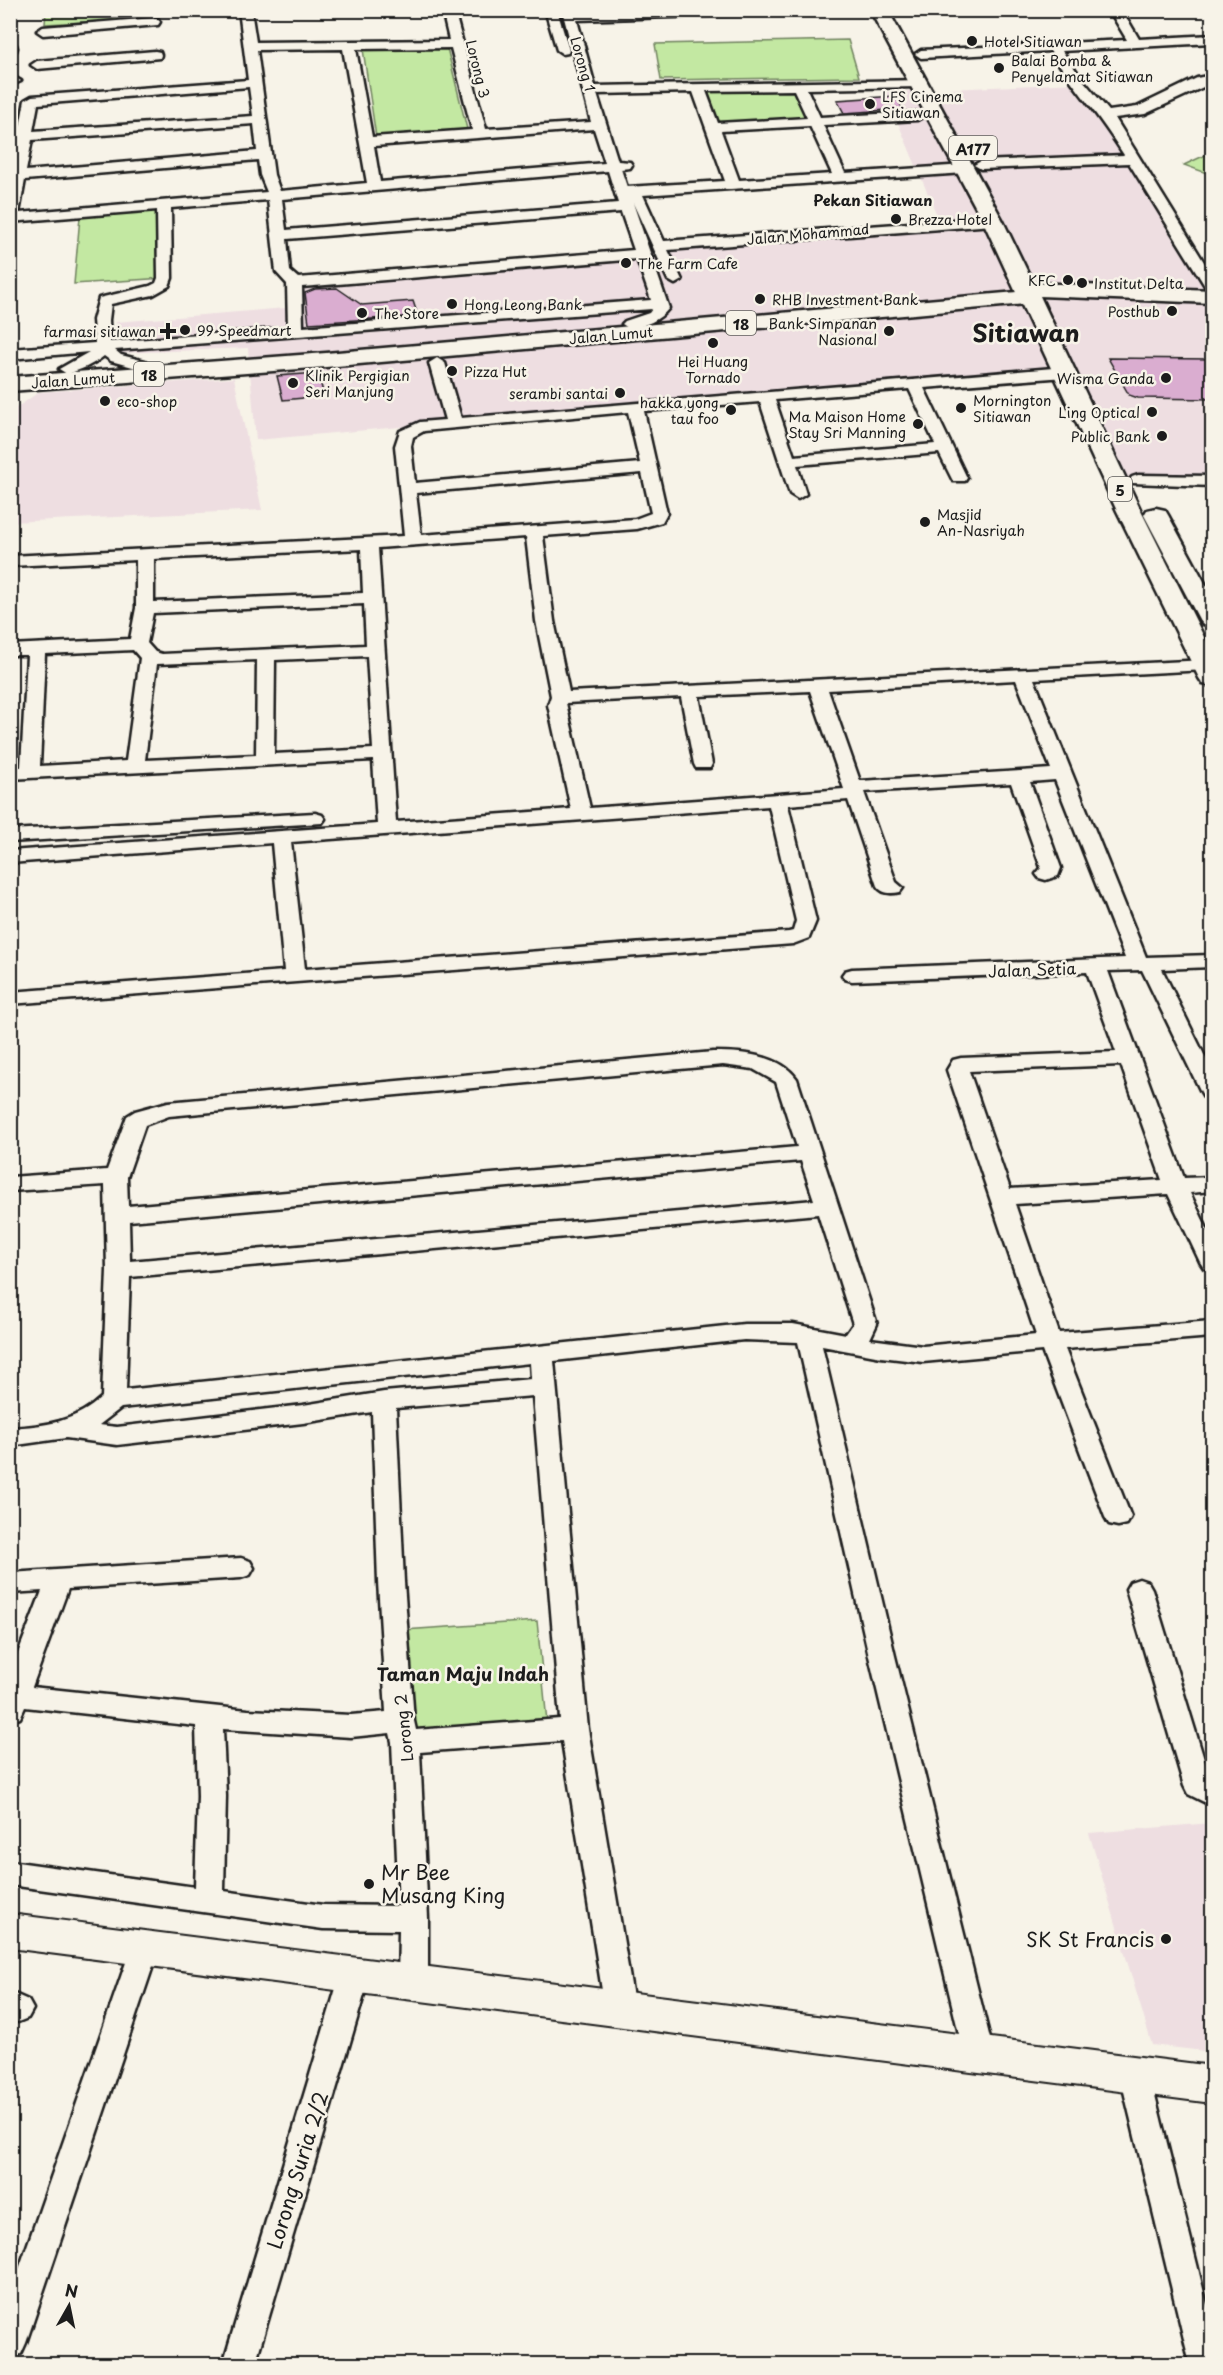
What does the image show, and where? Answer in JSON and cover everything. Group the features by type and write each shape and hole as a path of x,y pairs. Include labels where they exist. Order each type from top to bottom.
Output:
{"main road":[{"name":"A177","path":"879,10 919,83 1019,242 1037,293"},
{"name":"A177","path":"897,10 955,111 993,221 1037,293"},
{"name":"Jalan Lumut","path":"10,382 54,374 206,359 292,342 630,324 1037,293 1212,296"},
{"name":"Jalan Lumut","path":"10,372 54,374 249,367 1037,293 1212,303"},
{"name":"5","path":"1037,293 1065,372 1129,511 1211,662"},
{"name":"5","path":"1037,293 1212,619"},
{"path":"292,342 291,357 326,360"},
{"path":"405,353 426,357 436,363 443,354 455,349"},
{"path":"206,359 237,359 244,361 249,367"},
{"path":"10,398 54,374"},
{"path":"1175,553 1211,662"}],"street":[{"path":"245,10 267,175 275,195 283,272 294,283 292,342"},
{"name":"Lorong 3","path":"448,10 480,134"},
{"name":"Lorong 1","path":"551,10 565,59"},
{"path":"675,280 659,246 628,192 596,90 568,13 765,10"},
{"path":"1115,10 1135,43"},
{"path":"43,31 154,26 157,89"},
{"path":"921,54 1212,39"},
{"path":"250,46 456,44"},
{"path":"349,45 374,186"},
{"path":"1054,48 1078,82 1106,115 1212,286"},
{"path":"38,65 155,55"},
{"path":"1106,115 1140,111 1202,81 1212,79"},
{"path":"255,83 32,100 10,218 619,165"},
{"path":"596,90 919,83"},
{"path":"799,86 840,177"},
{"path":"698,88 734,185"},
{"path":"596,90 589,123 619,165"},
{"path":"712,127 916,116"},
{"path":"25,136 260,120"},
{"path":"366,142 589,123"},
{"path":"18,176 264,155"},
{"path":"628,192 973,167 1133,159"},
{"path":"628,192 626,207 661,308 659,312 647,319 630,324"},
{"path":"54,374 91,359 102,348 101,320 104,301 162,286 165,278 164,204"},
{"path":"279,236 626,207"},
{"name":"Jalan Mohammad","path":"659,246 993,221"},
{"path":"294,283 642,254"},
{"path":"10,354 102,348 292,342 658,304"},
{"path":"102,348 116,358 140,364"},
{"path":"436,363 454,423"},
{"path":"413,542 403,446 406,434 430,425 1065,372"},
{"path":"914,384 959,478"},
{"path":"766,396 798,494"},
{"path":"10,561 413,542 626,526 656,518 659,513 635,407"},
{"path":"787,461 945,448"},
{"path":"407,489 649,467"},
{"path":"1138,480 1212,482"},
{"path":"534,533 545,621 561,698"},
{"path":"369,544 387,822"},
{"path":"135,767 144,650 145,555"},
{"path":"145,608 373,598"},
{"path":"30,772 36,649"},
{"path":"10,650 144,650 162,659 376,650"},
{"path":"265,760 266,654"},
{"path":"582,814 557,705 557,700 561,698 1211,662"},
{"path":"1022,673 1062,774 1143,963 1212,1092"},
{"path":"817,684 887,886 893,888"},
{"path":"689,690 703,764"},
{"path":"10,774 382,754"},
{"path":"10,836 582,814 777,800 1018,776 1062,774"},
{"path":"1018,776 1051,868 1051,872 1046,874"},
{"path":"10,998 793,938 802,934 806,921 777,800"},
{"path":"10,856 281,837 387,822"},
{"path":"281,837 295,975"},
{"name":"Jalan Setia","path":"852,975 1212,961"},
{"path":"1096,967 1176,1187 1212,1262"},
{"path":"10,1437 82,1425 100,1416 114,1400 119,1270 116,1178 135,1121 143,1116 168,1109 739,1058 773,1068 786,1079 865,1324 859,1337 850,1342"},
{"path":"1118,1517 1050,1342 1002,1197 961,1084 958,1067 1129,1058"},
{"path":"117,1215 810,1153"},
{"path":"10,1184 116,1178"},
{"path":"1002,1197 1212,1184"},
{"path":"119,1270 826,1206"},
{"path":"114,1400 744,1332 778,1331 850,1342 894,1353 923,1354 1212,1329"},
{"path":"808,1335 978,2055"},
{"path":"541,1353 574,1729 620,2009"},
{"path":"61,1430 117,1436 142,1434 303,1414 384,1401 543,1386"},
{"name":"Lorong 2","path":"384,1401 391,1582 414,1918 412,1983"},
{"path":"10,1583 58,1582 241,1568"},
{"path":"58,1582 14,1703 351,1726 403,1732 574,1729"},
{"path":"1139,1589 1198,1786 1212,1795"},
{"path":"209,1718 212,1796 209,1900"},
{"path":"10,1873 323,1917 414,1918"},
{"path":"10,1931 1212,2085"},
{"path":"10,2343 146,1948"},
{"name":"Lorong Suria 2/2","path":"239,2364 355,1975"},
{"path":"1135,2075 1206,2364"}],"shaded area":[{"path":"1076,83 1212,292 1212,479 1127,478 1052,368 256,440 248,348 122,353 116,322 298,307 293,278 941,225 885,92"},
{"path":"234,378 262,510 11,522 11,473 16,408 39,392"},
{"name":"SK St Francis","path":"1212,1823 1212,2052 1152,2045 1089,1833"}],"green space":[{"path":"46,11 144,11 145,19 45,24"},
{"path":"848,40 859,77 661,80 655,44"},
{"path":"447,48 467,129 376,137 363,49"},
{"path":"799,86 815,121 712,127 698,88"},
{"path":"1212,152 1212,175 1184,165"},
{"path":"164,210 165,278 74,284 80,217"},
{"path":"537,1621 547,1722 410,1732 404,1630"}],"building":[{"name":"LFS Cinema Sitiawan","path":"896,96 903,109 844,113 837,100"},
{"name":"The Store","path":"337,288 362,305 413,301 418,316 309,323 305,293 315,289"},
{"name":"Wisma Ganda","path":"1108,358 1212,359 1212,399 1138,398 1129,395"},
{"name":"Klinik Pergigian Seri Manjung","path":"318,373 324,396 283,400 277,376"}],"place":[{"name":"Hotel Sitiawan","path":"972,41"},
{"name":"Balai Bomba & Penyelamat Sitiawan","path":"999,68"},
{"name":"LFS Cinema Sitiawan","path":"870,104"},
{"name":"Brezza Hotel","path":"896,219"},
{"name":"The Farm Cafe","path":"626,263"},
{"name":"KFC","path":"1068,280"},
{"name":"Institut Delta","path":"1082,283"},
{"name":"RHB Investment Bank","path":"760,299"},
{"name":"Hong Leong Bank","path":"452,304"},
{"name":"Posthub","path":"1172,311"},
{"name":"The Store","path":"362,313"},
{"name":"99 Speedmart","path":"185,330"},
{"name":"farmasi sitiawan","path":"168,331"},
{"name":"Bank Simpanan Nasional","path":"889,331"},
{"name":"Hei Huang Tornado","path":"713,343"},
{"name":"Pizza Hut","path":"452,371"},
{"name":"Wisma Ganda","path":"1166,378"},
{"name":"Klinik Pergigian Seri Manjung","path":"293,383"},
{"name":"serambi santai","path":"620,393"},
{"name":"eco-shop","path":"105,401"},
{"name":"Mornington Sitiawan","path":"961,408"},
{"name":"hakka yong tau foo","path":"731,410"},
{"name":"Ling Optical","path":"1152,412"},
{"name":"Ma Maison Home Stay Sri Manning","path":"918,424"},
{"name":"Public Bank","path":"1162,436"},
{"name":"Masjid An-Nasriyah","path":"925,522"},
{"name":"Mr Bee Musang King","path":"369,1884"},
{"name":"SK St Francis","path":"1166,1939"}],"district":[{"name":"Pekan Sitiawan","path":"873,199"},
{"name":"Sitiawan","path":"1026,332"},
{"name":"Taman Maju Indah","path":"463,1673"}]}
